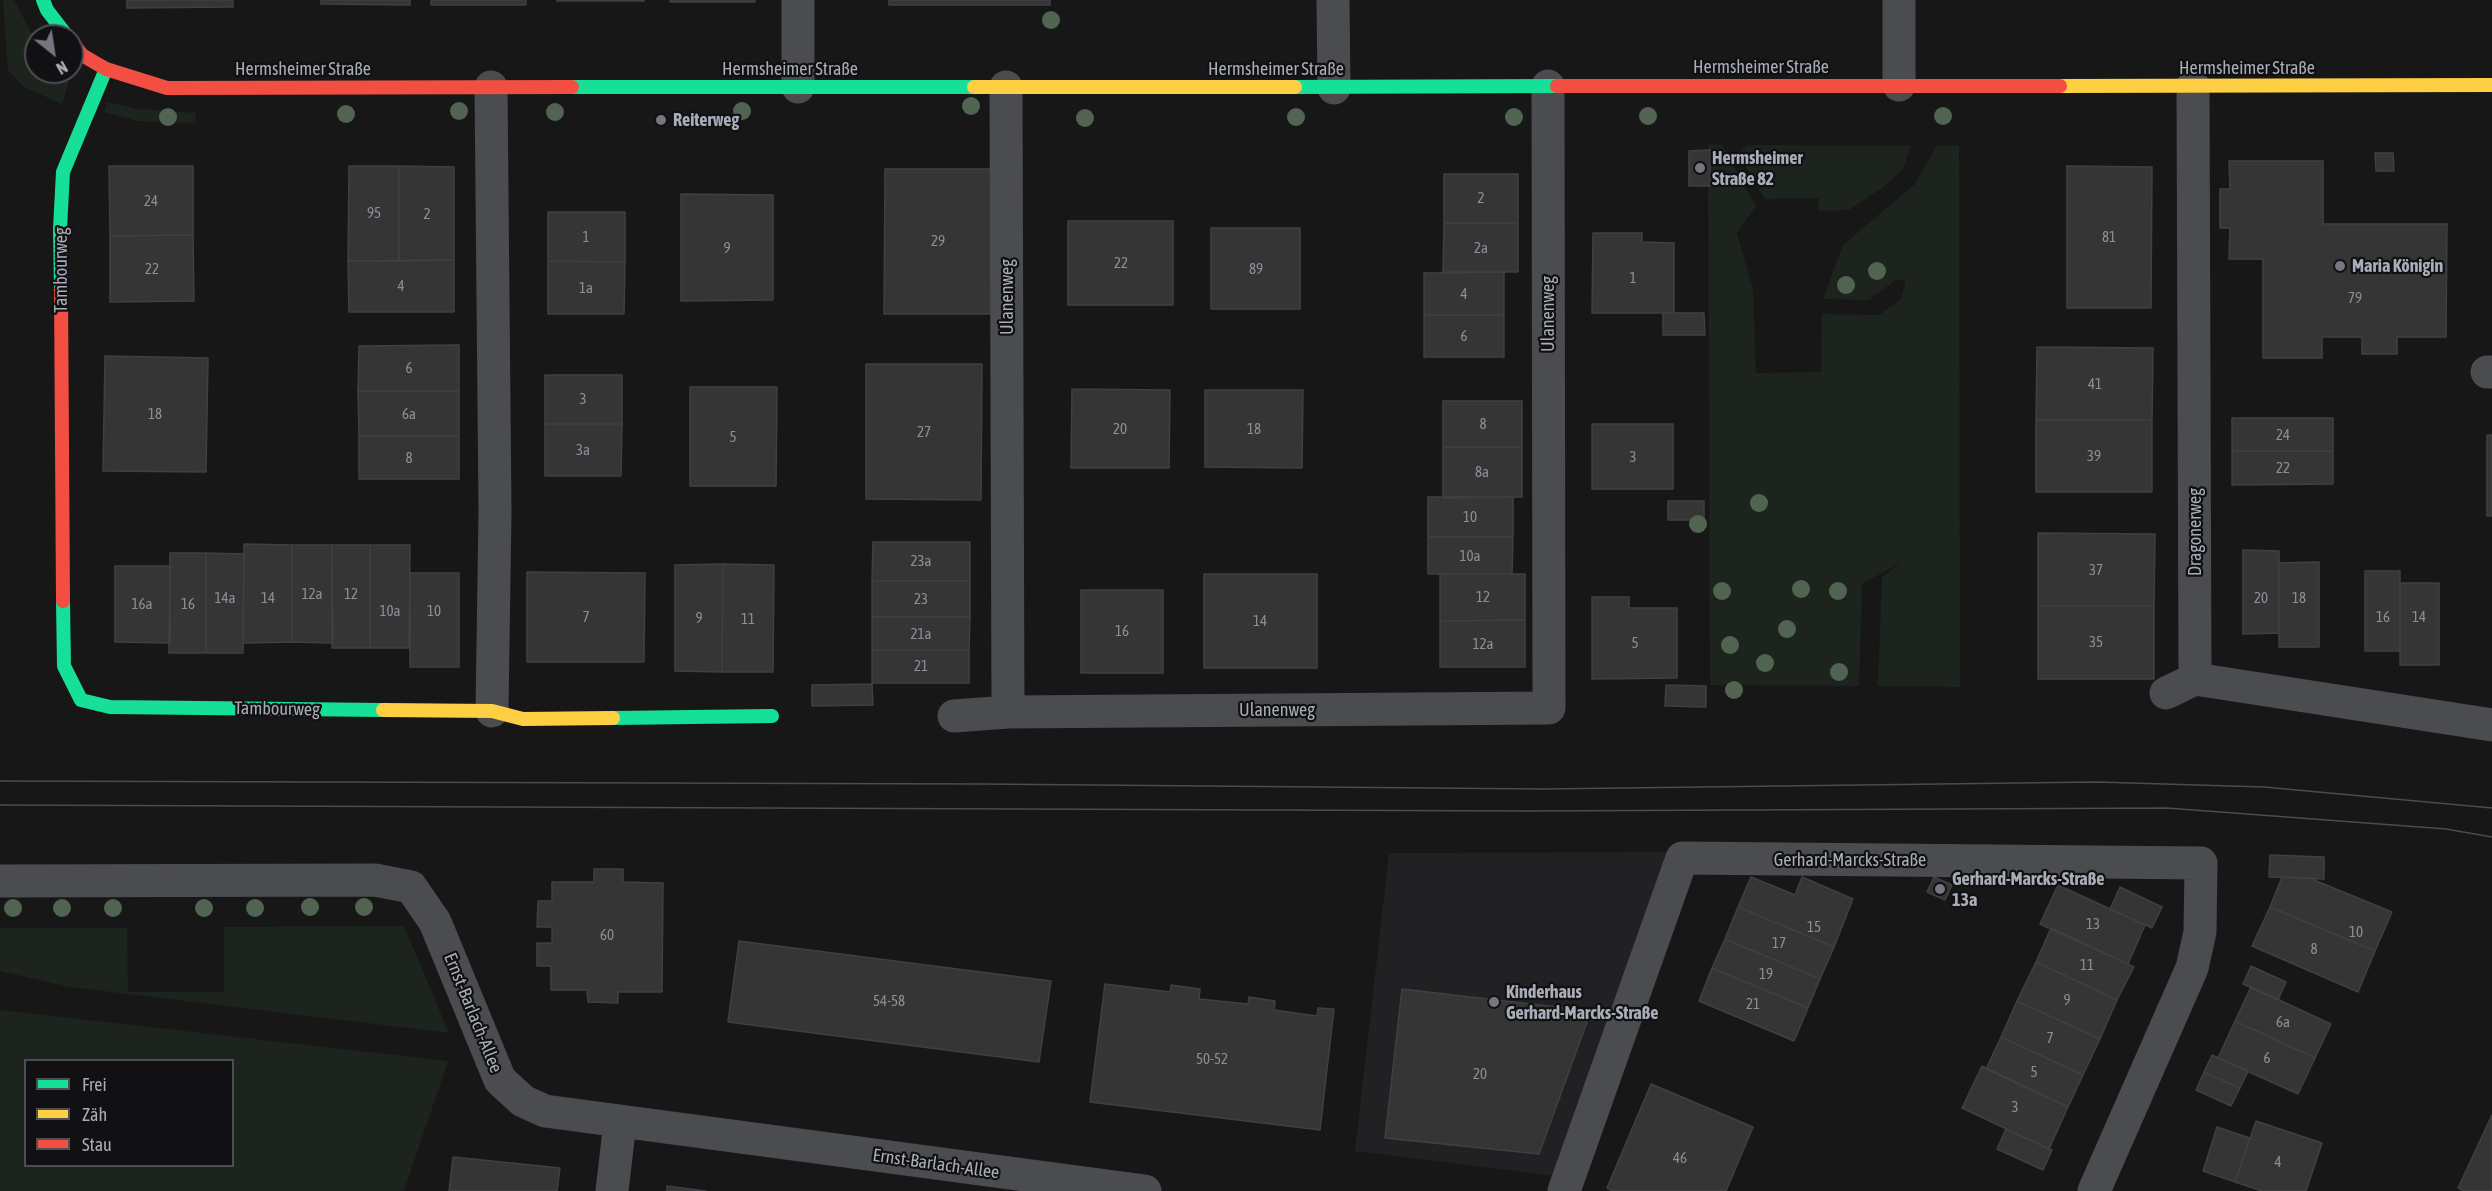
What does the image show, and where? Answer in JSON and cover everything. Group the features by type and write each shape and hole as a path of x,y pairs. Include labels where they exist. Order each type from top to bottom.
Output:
{"street":[{"path":"43,0 47,10 58,24"},
{"path":"798,0 798,87"},
{"path":"1333,0 1334,88"},
{"path":"1899,0 1899,85"},
{"name":"Hermsheimer Straße","path":"84,56 106,69 167,88 2492,85"},
{"name":"Tambourweg","path":"106,69 63,172 60,229 64,666 81,700 110,707 492,711 522,718 772,716"},
{"name":"Ulanenweg","path":"1006,87 1008,712 1549,708 1548,86"},
{"name":"Dragonerweg","path":"2193,86 2195,679"},
{"path":"491,87 495,511 492,711"},
{"path":"2166,693 2195,679 2492,725"},
{"path":"954,716 1008,712"},
{"name":"Gerhard-Marcks-Straße","path":"1564,1191 1682,858 2201,863 2200,932 2192,968 2094,1191"},
{"name":"Ernst-Barlach-Allee","path":"0,880 375,880 411,887 435,922 500,1080 523,1101 545,1111 1077,1187 1145,1191"},
{"path":"612,1191 620,1122"}],"shaded area":[{"path":"3,0 14,0 27,24 24,24 24,84 68,84 62,104 24,87 8,70"},
{"path":"107,102 138,109 196,113 195,123 137,121 104,112"},
{"path":"1708,144 1722,145 1756,206 1737,233 1753,290 1756,373 1821,372 1822,314 1879,315 1901,299 1906,281 1897,279 1869,300 1823,299 1843,245 1915,184 1937,145 1959,146 1960,687 1878,686 1882,577 1902,562 1862,584 1859,686 1710,685"},
{"path":"1747,145 1911,146 1903,169 1885,186 1849,210 1819,211 1818,198 1765,199 1738,153"},
{"name":"Kinderhaus Gerhard-Marcks-Straße","path":"1667,852 1555,1176 1355,1151 1389,853"},
{"path":"404,926 449,1033 70,987 0,971 0,928 127,928 128,992 224,992 224,927"},
{"path":"0,1010 448,1061 404,1191 0,1191"}],"building":[{"path":"127,0 233,0 233,7 127,8"},
{"path":"321,0 410,0 410,5 321,4"},
{"path":"431,0 526,0 526,5 431,5"},
{"path":"644,0 644,1 557,1"},
{"path":"670,0 755,0 755,2 670,2"},
{"path":"889,0 1050,0 1050,5 889,5"},
{"name":"Hermsheimer Straße 82","path":"1710,150 1710,186 1689,186 1689,151"},
{"path":"2375,153 2393,153 2394,171 2376,171"},
{"path":"2229,161 2323,161 2323,224 2447,224 2446,337 2397,337 2397,354 2362,354 2362,337 2322,337 2322,358 2263,358 2263,259 2229,259 2230,228 2220,228 2220,189 2230,189"},
{"path":"109,166 193,166 193,235 110,236"},
{"path":"349,166 399,166 399,261 348,261"},
{"path":"399,166 454,167 454,260 399,261"},
{"path":"2067,166 2152,167 2151,308 2067,308"},
{"path":"885,169 993,169 992,314 884,314"},
{"path":"1444,174 1518,174 1518,223 1444,223"},
{"path":"681,194 773,195 773,300 681,301"},
{"path":"548,212 625,212 625,262 548,261"},
{"path":"1068,221 1173,221 1173,305 1068,305"},
{"path":"1444,223 1518,223 1518,272 1443,272"},
{"path":"1211,228 1300,228 1300,309 1211,309"},
{"path":"1593,233 1642,233 1642,242 1674,243 1674,313 1592,313"},
{"path":"193,235 194,301 110,302 110,236"},
{"path":"454,260 454,312 349,312 348,261"},
{"path":"548,261 625,262 624,314 548,314"},
{"path":"1504,272 1504,315 1424,315 1424,273"},
{"path":"1663,313 1704,313 1705,335 1663,335"},
{"path":"1424,315 1504,315 1504,357 1424,357"},
{"path":"459,345 459,391 358,391 359,346"},
{"path":"2037,347 2153,348 2152,420 2036,420"},
{"path":"105,356 208,358 206,472 103,471"},
{"path":"866,364 982,364 981,500 866,499"},
{"path":"545,375 622,375 622,424 545,424"},
{"path":"690,387 777,387 776,486 690,486"},
{"path":"1072,389 1170,390 1169,468 1071,468"},
{"path":"1205,390 1303,390 1302,468 1205,467"},
{"path":"358,391 459,391 459,436 359,436"},
{"path":"1443,401 1522,401 1522,447 1443,447"},
{"path":"2232,418 2333,418 2333,451 2232,451"},
{"path":"2036,420 2152,420 2152,492 2036,492"},
{"path":"545,424 622,424 621,476 545,476"},
{"path":"1592,424 1673,424 1673,489 1592,489"},
{"path":"2487,435 2492,435 2492,516 2487,516"},
{"path":"359,436 459,436 459,479 359,479"},
{"path":"1443,447 1522,447 1522,497 1443,498"},
{"path":"2232,451 2333,451 2333,484 2232,485"},
{"path":"1428,497 1513,497 1513,537 1428,537"},
{"path":"1668,501 1704,501 1704,520 1668,520"},
{"path":"2038,533 2155,534 2154,606 2038,606"},
{"path":"1428,537 1513,537 1512,574 1428,574"},
{"path":"873,542 970,542 970,581 872,581"},
{"path":"244,544 292,545 292,642 243,643"},
{"path":"292,545 332,545 333,643 292,642"},
{"path":"332,545 370,545 370,648 332,648"},
{"path":"370,545 410,545 409,648 370,648"},
{"path":"2243,550 2279,551 2279,633 2243,634"},
{"path":"170,553 206,553 206,653 169,653"},
{"path":"206,553 244,554 243,653 206,653"},
{"path":"2319,562 2319,647 2279,647 2279,563"},
{"path":"723,564 722,672 675,671 675,565"},
{"path":"723,564 774,565 773,672 722,672"},
{"path":"115,566 170,566 170,643 115,642"},
{"path":"2365,571 2400,571 2400,651 2365,651"},
{"path":"527,572 645,573 644,662 527,662"},
{"path":"410,573 459,573 459,667 410,667"},
{"path":"1204,574 1317,574 1317,668 1204,668"},
{"path":"1440,574 1525,574 1525,620 1440,621"},
{"path":"872,581 970,581 970,617 872,617"},
{"path":"2400,583 2439,583 2439,665 2400,665"},
{"path":"1081,590 1163,590 1163,673 1081,673"},
{"path":"1592,597 1629,597 1629,608 1677,608 1677,678 1592,679"},
{"path":"2038,606 2154,606 2154,679 2038,679"},
{"path":"872,617 970,617 969,650 872,650"},
{"path":"1525,620 1525,667 1440,667 1440,621"},
{"path":"872,650 969,650 969,683 872,683"},
{"path":"872,684 873,705 812,706 812,685"},
{"path":"1666,685 1706,686 1706,707 1665,706"},
{"path":"2270,855 2324,857 2324,879 2269,877"},
{"path":"594,869 623,869 623,882 663,883 662,992 618,992 618,1003 588,1002 587,990 551,990 551,966 537,966 537,943 552,943 552,927 537,927 538,901 552,901 552,882 594,882"},
{"path":"1751,877 1795,895 1802,877 1853,899 1834,947 1738,907"},
{"name":"Gerhard-Marcks-Straße 13a","path":"1934,877 1952,885 1945,900 1927,892"},
{"path":"2282,877 2309,878 2392,912 2375,951 2270,907"},
{"path":"2058,885 2145,925 2128,964 2040,924"},
{"path":"2120,887 2162,907 2152,928 2110,909"},
{"path":"1738,907 1834,947 1820,979 1725,939"},
{"path":"2270,907 2375,951 2358,992 2252,946"},
{"path":"2051,928 2134,967 2117,1000 2036,962"},
{"path":"1725,939 1820,979 1808,1008 1712,968"},
{"path":"739,941 1051,981 1039,1062 728,1022"},
{"path":"2036,962 2117,1000 2100,1039 2017,1001"},
{"path":"2251,966 2286,982 2278,1000 2243,984"},
{"path":"1712,968 1808,1008 1794,1041 1699,1001"},
{"path":"1105,984 1170,992 1171,985 1200,989 1199,999 1248,1004 1249,997 1275,1001 1274,1010 1317,1016 1318,1008 1334,1009 1320,1130 1090,1102"},
{"path":"2251,987 2331,1024 2315,1058 2235,1021"},
{"path":"1402,989 1591,1011 1539,1154 1385,1138"},
{"path":"2017,1001 2100,1039 2083,1075 2001,1037"},
{"path":"2235,1021 2315,1058 2298,1094 2218,1058"},
{"path":"2001,1037 2083,1075 2068,1107 1986,1069"},
{"path":"2212,1055 2248,1071 2240,1088 2204,1072"},
{"path":"1982,1066 2068,1107 2049,1149 1962,1108"},
{"path":"2204,1072 2240,1088 2231,1106 2196,1090"},
{"path":"1651,1084 1753,1127 1726,1191 1613,1191 1607,1188"},
{"path":"2492,1115 2492,1191 2465,1191 2458,1188"},
{"path":"2256,1121 2322,1143 2306,1191 2262,1191 2235,1182"},
{"path":"2217,1127 2250,1138 2235,1182 2203,1171"},
{"path":"2006,1129 2052,1150 2043,1170 1997,1149"},
{"path":"453,1157 560,1168 557,1191 449,1191"},
{"path":"667,1186 706,1191 667,1191"}],"tram line":[{"path":"0,781 982,784 1543,789 2097,782 2264,787 2492,808"},
{"path":"0,805 1527,811 2167,808 2446,829 2492,837"}],"traffic: fast":[{"path":"43,0 47,10 58,24"},
{"path":"61,290 60,229 63,172 106,69"},
{"path":"1295,87 1557,86"},
{"path":"572,87 974,87"},
{"path":"63,601 64,666 81,700 110,707 383,710"},
{"path":"613,718 772,716"}],"traffic: slow":[{"path":"2060,86 2492,85"},
{"path":"974,87 1295,87"},
{"path":"383,710 492,711 523,719 613,718"}],"traffic: jam":[{"path":"84,56 106,69 167,88 572,87"},
{"path":"1557,86 2060,86"},
{"path":"61,290 63,601"}],"place":[{"name":"Reiterweg","path":"661,120"},
{"name":"Hermsheimer Straße 82","path":"1700,168"},
{"name":"Maria Königin","path":"2340,266"},
{"name":"Gerhard-Marcks-Straße 13a","path":"1940,889"},
{"name":"Kinderhaus Gerhard-Marcks-Straße","path":"1494,1002"}]}
